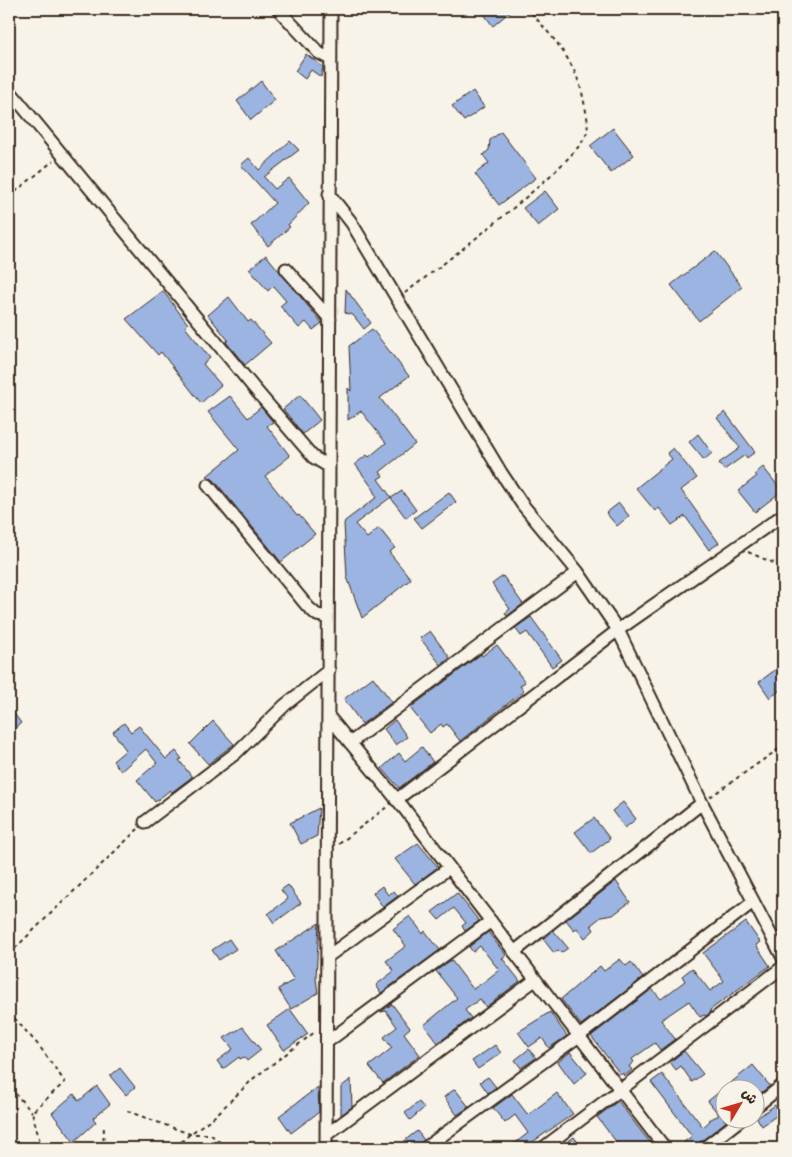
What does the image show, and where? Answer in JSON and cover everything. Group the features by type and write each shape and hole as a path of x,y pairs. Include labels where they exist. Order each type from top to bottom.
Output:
{"street":[{"path":"278,9 319,53 330,59"},
{"path":"326,1148 331,9"},
{"path":"9,90 254,388 313,457 328,466"},
{"path":"329,194 351,222 502,474 522,504 578,572 618,630 702,803 783,958"},
{"path":"286,269 330,319"},
{"path":"208,486 308,607 318,615 328,617"},
{"path":"396,800 618,630 783,515"},
{"path":"350,744 578,572"},
{"path":"145,822 236,753 285,705 328,670"},
{"path":"329,717 491,921 665,1148"},
{"path":"514,952 702,803"},
{"path":"327,957 449,868"},
{"path":"425,1148 579,1036 753,902"},
{"path":"327,1042 491,921"},
{"path":"543,1148 783,967"},
{"path":"326,1135 536,980"},
{"path":"764,1100 783,1085"},
{"path":"704,1148 727,1130"}],"path":[{"path":"397,299 495,223 541,183 582,142 586,132 587,117 578,75 566,55 528,9"},
{"path":"9,197 61,155"},
{"path":"737,547 783,567"},
{"path":"702,803 783,746"},
{"path":"328,852 396,800"},
{"path":"9,954 145,822"},
{"path":"9,1012 40,1047 65,1082 32,1112"},
{"path":"175,1148 190,1134 215,1116 254,1078 327,1023"},
{"path":"9,1086 32,1112 40,1142 45,1148"},
{"path":"127,1111 190,1134 210,1134 227,1148"},
{"path":"103,1148 104,1126"}],"building":[{"path":"480,9 513,9 493,26"},
{"path":"306,54 323,67 321,77 311,70 305,79 295,71"},
{"path":"261,81 275,100 251,120 237,101"},
{"path":"473,91 484,107 464,121 452,106"},
{"path":"613,128 634,155 611,173 590,146"},
{"path":"501,132 536,178 499,205 475,174 489,163 483,155 489,150 490,140"},
{"path":"290,141 299,150 264,177 275,189 289,178 309,203 288,225 290,227 268,246 251,225 275,203 241,165 249,158 259,170"},
{"path":"545,191 559,209 538,226 523,208"},
{"path":"715,251 742,287 699,321 671,285"},
{"path":"266,255 322,323 313,330 306,322 299,328 280,306 286,301 273,286 268,291 249,269"},
{"path":"346,289 371,323 364,329 353,315 345,313"},
{"path":"163,291 188,324 185,327 210,358 203,364 221,385 201,403 161,352 158,355 126,319"},
{"path":"229,297 248,322 251,320 271,343 245,365 226,342 228,340 208,315"},
{"path":"372,329 409,376 380,398 415,444 380,472 383,476 378,479 391,497 355,524 367,538 379,528 395,548 389,552 411,579 362,618 347,577 344,524 345,521 377,497 355,464 367,455 369,457 386,443 361,411 348,420 348,388 351,391 349,346"},
{"path":"300,395 320,420 303,434 283,409"},
{"path":"230,396 248,418 261,407 273,422 267,426 290,456 265,476 297,516 299,515 315,534 281,562 214,480 207,476 239,450 208,412"},
{"path":"725,412 755,452 747,458 745,455 724,470 719,463 740,448 717,418"},
{"path":"698,434 712,453 704,460 689,442"},
{"path":"673,448 697,478 681,490 719,543 709,550 685,516 672,525 659,508 655,511 636,488 672,459 667,453"},
{"path":"763,467 782,491 755,512 738,491 757,476 755,474"},
{"path":"402,491 416,510 406,518 391,498"},
{"path":"449,492 456,502 422,528 414,518"},
{"path":"619,503 629,516 617,526 606,513"},
{"path":"503,576 523,604 507,616 505,613 510,609 492,584"},
{"path":"531,617 562,660 552,667 527,632 521,636 515,628"},
{"path":"430,631 450,658 441,665 420,638"},
{"path":"497,645 525,682 520,686 524,691 460,741 447,724 443,727 441,724 430,733 410,708 481,654 482,656"},
{"path":"783,664 783,688 770,698 759,682"},
{"path":"373,677 392,702 362,724 344,699"},
{"path":"9,707 21,723 14,729 9,723"},
{"path":"395,720 407,737 396,745 384,729"},
{"path":"213,721 234,744 208,764 190,744"},
{"path":"124,723 131,732 139,726 166,759 176,751 182,759 179,760 192,777 172,792 170,790 155,802 137,780 157,763 146,749 121,771 113,761 126,750 113,732"},
{"path":"422,747 433,762 399,788 382,768 399,753 405,761"},
{"path":"623,802 636,819 625,828 612,811"},
{"path":"319,808 317,836 301,844 290,823"},
{"path":"594,818 610,839 591,853 575,832"},
{"path":"418,843 438,867 415,884 395,859"},
{"path":"616,881 630,902 613,915 601,917 591,925 594,930 585,938 577,928 574,930 566,920"},
{"path":"288,885 301,903 274,923 268,914 288,899 281,890"},
{"path":"382,886 388,895 394,891 398,896 383,907 373,893"},
{"path":"457,893 479,921 465,931 462,926 466,923 454,908 439,920 432,912"},
{"path":"410,916 423,934 425,931 440,950 381,993 376,985 394,971 386,961 406,946 393,929"},
{"path":"746,922 760,942 756,945 770,966 710,1010 711,1012 706,1016 700,1017 689,1001 661,1020 675,1039 660,1050 655,1043 632,1059 634,1062 629,1066 632,1070 624,1076 623,1073 621,1075 591,1036 652,989 661,999 685,981 682,976 692,968 710,991 724,981 703,953"},
{"path":"319,923 316,978 318,993 291,1009 278,989 294,980 276,951"},
{"path":"553,930 568,948 561,953 558,950 554,953 543,939"},
{"path":"488,932 506,955 502,958 520,981 486,1007 480,999 465,1010 471,1018 438,1043 424,1025 457,998 436,971 451,960 473,989 485,981 499,970 480,946 473,952 469,947"},
{"path":"229,939 236,949 219,960 212,950"},
{"path":"620,959 626,966 631,962 643,978 581,1025 561,999 600,966 604,971"},
{"path":"392,1004 410,1028 404,1033 420,1055 383,1083 369,1066 392,1048 384,1037 397,1027 386,1011 381,1012"},
{"path":"290,1009 308,1034 284,1050 267,1025"},
{"path":"550,1012 567,1036 549,1048 542,1038 529,1047 518,1032"},
{"path":"243,1027 261,1050 247,1061 244,1057 240,1059 239,1057 223,1069 217,1061 233,1049 224,1038"},
{"path":"495,1045 501,1053 478,1069 472,1061"},
{"path":"529,1049 536,1058 521,1068 515,1060"},
{"path":"684,1051 703,1074 692,1082 681,1066 676,1070 670,1062"},
{"path":"570,1052 587,1073 574,1084 558,1062"},
{"path":"753,1065 770,1086 764,1090 764,1080 734,1080"},
{"path":"120,1068 135,1087 126,1095 110,1076"},
{"path":"662,1074 703,1127 714,1118 716,1130 693,1148 689,1148 684,1142 692,1136 651,1082"},
{"path":"488,1077 496,1087 488,1093 480,1082"},
{"path":"351,1079 352,1107 341,1115 341,1087"},
{"path":"97,1086 110,1104 93,1118 96,1122 74,1142 52,1113 74,1094 79,1101"},
{"path":"318,1087 319,1112 291,1133 279,1116"},
{"path":"455,1089 469,1107 457,1115 444,1097"},
{"path":"557,1093 573,1114 524,1148 509,1148 528,1133 515,1115 505,1123 493,1108 512,1094 528,1115"},
{"path":"714,1096 714,1109 708,1101"},
{"path":"618,1101 655,1148 621,1148 597,1117"},
{"path":"419,1102 424,1108 410,1120 405,1113"},
{"path":"775,1105 780,1113 764,1125 764,1113"},
{"path":"417,1131 424,1140 418,1148 410,1148 404,1141"},
{"path":"574,1137 582,1148 559,1148"}]}
